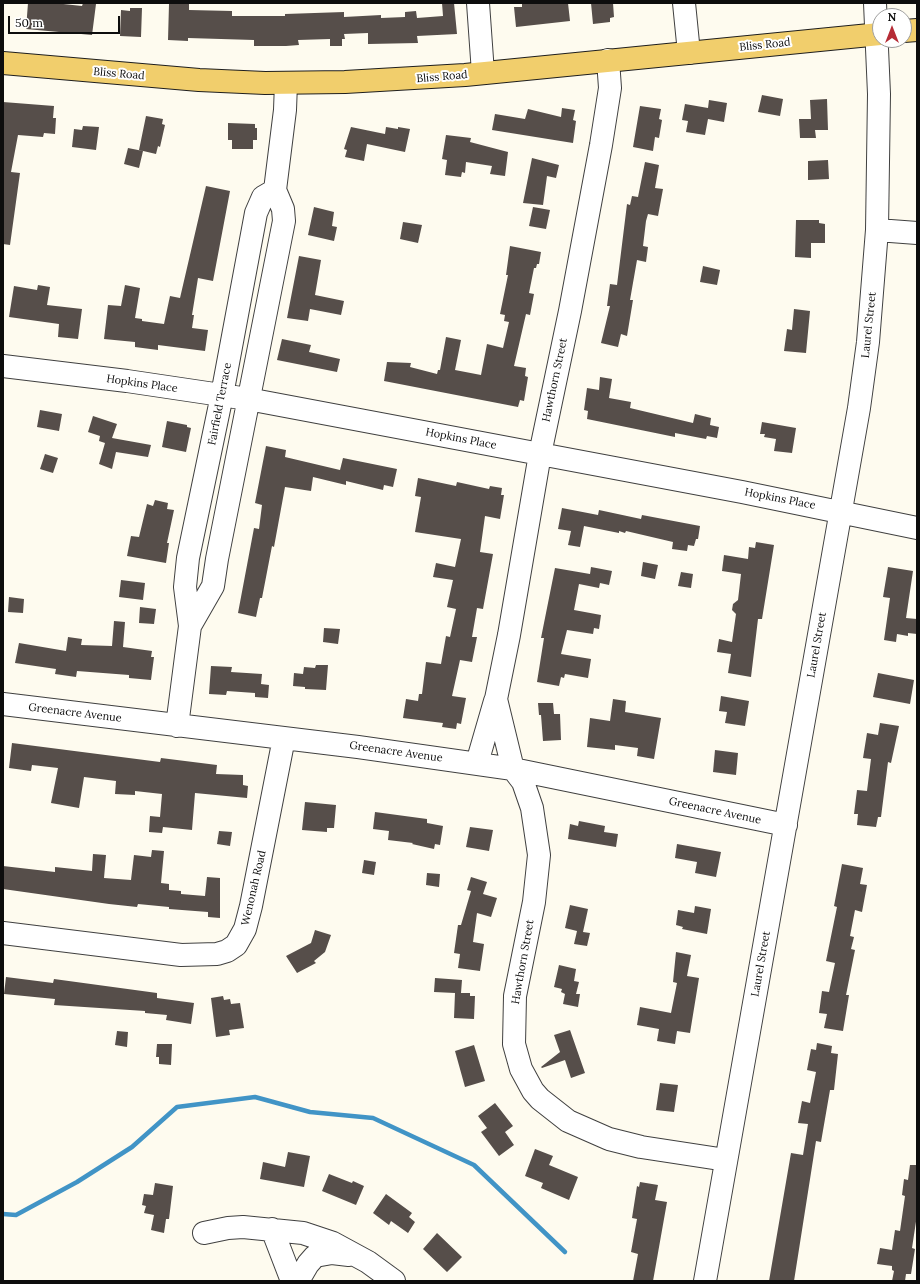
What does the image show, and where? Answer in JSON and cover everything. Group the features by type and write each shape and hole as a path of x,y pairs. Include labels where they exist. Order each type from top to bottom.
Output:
{"main road":[{"name":"Bliss Road","path":"3,63 200,80 286,83 374,81 484,73 872,35"}],"street":[{"path":"478,3 484,73"},
{"path":"684,3 689,53"},
{"name":"Laurel Street","path":"705,1281 860,401 868,334 877,230 879,136 878,48"},
{"name":"Hawthorn Street","path":"477,763 496,699 509,635 540,454 570,310 601,145 610,88 608,60"},
{"path":"274,190 285,110 286,83"},
{"name":"Fairfield Terrace","path":"177,726 190,626 185,587 188,558 222,395 256,213 263,197 274,190 283,209 284,221 217,559 213,586 190,626"},
{"path":"877,230 917,232"},
{"name":"Hopkins Place","path":"3,366 222,395 540,454 917,528"},
{"name":"Hawthorn Street","path":"496,699 513,769 523,782 532,808 539,855 534,902 515,996 514,1017 517,1057 526,1081 540,1100 556,1113 593,1133 641,1147 726,1160"},
{"name":"Greenacre Avenue","path":"3,704 477,763 786,825"},
{"name":"Wenonah Road","path":"3,933 181,955 217,954 227,951 236,945 245,929 251,906 284,738"},
{"path":"204,1233 228,1228 272,1229 318,1237 374,1265 394,1281"},
{"path":"272,1229 292,1281"},
{"path":"298,1281 311,1259 320,1254 338,1253 362,1259"}],"building":[{"path":"28,3 54,3 82,6 83,3 96,4 92,35 26,29"},
{"path":"442,3 454,3 457,34 417,36 418,43 368,44 368,33 344,34 345,39 342,39 342,46 330,46 330,39 298,40 299,45 286,46 254,46 254,40 188,38 188,41 168,40 169,4 189,4 189,10 232,11 232,16 285,16 285,14 344,12 344,17 381,15 381,18 405,17 405,12 416,11 417,18 443,16"},
{"path":"522,3 568,3 570,21 516,27 514,7 522,7"},
{"path":"591,3 613,3 614,17 610,18 610,22 593,24"},
{"path":"130,8 142,8 141,37 120,36 121,10 130,11"},
{"path":"762,95 783,99 780,116 758,112"},
{"path":"827,99 828,130 815,130 816,138 800,138 799,119 811,119 810,100"},
{"path":"709,100 727,103 724,122 708,119 705,135 686,132 688,121 682,120 685,104 708,108"},
{"path":"3,102 54,106 53,118 56,118 55,134 44,133 43,137 18,135 11,172 20,173 10,245 3,244"},
{"path":"640,106 661,109 659,119 662,120 659,138 655,137 653,151 633,147"},
{"path":"562,108 575,110 573,120 576,121 573,143 492,130 495,114 525,119 528,109 561,117"},
{"path":"146,116 163,119 162,124 165,125 160,147 158,146 156,154 139,150"},
{"path":"228,123 255,124 255,128 257,128 257,140 253,140 253,149 232,149 232,140 228,140"},
{"path":"83,126 99,127 96,150 72,147 74,129 82,130"},
{"path":"351,127 385,134 386,127 410,129 405,152 367,144 364,161 345,157 347,150 344,149"},
{"path":"446,135 471,138 470,142 508,152 505,176 490,174 492,166 466,162 465,173 462,172 461,177 445,175 447,160 442,159"},
{"path":"128,148 143,151 139,168 124,164"},
{"path":"532,158 559,165 556,178 547,176 543,205 523,203"},
{"path":"828,160 829,179 808,180 808,161"},
{"path":"645,162 659,165 655,188 663,189 658,216 648,214 646,221 643,246 648,247 646,262 637,260 630,300 633,300 627,336 621,334 618,347 601,343 610,306 607,306 610,284 617,285 627,204 630,205 632,196 638,197"},
{"path":"206,186 230,191 213,281 198,278 192,315 194,315 192,328 208,330 205,351 158,345 158,350 135,347 135,342 104,339 108,305 121,306 125,285 140,288 135,318 142,319 142,321 164,324 170,296 180,298"},
{"path":"314,207 334,212 332,226 337,227 334,241 308,235"},
{"path":"533,207 550,210 546,229 529,226"},
{"path":"796,220 819,220 819,223 825,224 825,243 811,243 811,258 795,257"},
{"path":"403,222 422,225 418,243 400,239"},
{"path":"510,246 541,252 539,264 537,264 536,268 534,268 529,293 534,294 530,315 526,314 514,366 526,368 525,376 528,377 524,401 520,400 518,407 384,381 387,362 411,363 410,367 437,374 438,370 440,370 446,337 461,340 455,370 481,375 487,344 503,348 509,322 504,321 505,315 500,314 508,275 506,275"},
{"path":"299,256 321,260 315,295 344,301 341,315 310,309 308,321 287,318"},
{"path":"703,266 720,270 717,285 700,282"},
{"path":"38,285 50,287 47,305 82,309 78,339 58,337 59,324 9,317 14,286 37,290"},
{"path":"794,309 810,311 806,353 784,351 787,329 792,330"},
{"path":"282,339 311,345 309,352 340,359 337,372 277,360"},
{"path":"600,377 612,379 609,398 631,402 630,408 693,423 695,414 711,418 710,425 719,427 717,438 707,436 706,439 675,433 675,437 587,419 588,411 584,410 587,388 599,390"},
{"path":"40,410 62,414 59,431 37,427"},
{"path":"93,416 117,424 112,438 151,445 148,457 116,452 112,469 99,464 105,443 99,441 100,436 88,432"},
{"path":"167,421 187,425 187,427 191,428 186,452 162,447"},
{"path":"762,422 796,428 792,453 774,451 776,439 764,437 765,434 760,434"},
{"path":"266,446 286,450 285,457 340,470 343,458 397,469 393,487 384,485 383,490 346,481 346,485 313,477 311,491 285,487 274,547 272,546 262,598 260,598 256,617 238,613 254,528 259,529 262,505 255,503"},
{"path":"45,454 58,458 53,473 40,469"},
{"path":"418,478 456,486 457,482 489,489 490,486 502,488 501,495 504,495 500,519 485,516 480,552 493,554 483,609 477,608 472,637 477,637 472,662 460,660 452,696 466,698 461,724 457,723 456,729 442,727 443,723 403,718 406,699 418,701 419,694 422,694 426,662 441,664 446,636 450,637 456,609 447,607 453,580 433,577 436,563 455,567 461,539 415,532 421,497 415,496"},
{"path":"155,500 168,503 167,509 174,510 167,543 169,543 166,563 127,556 131,536 139,537 147,504 153,506"},
{"path":"562,508 598,515 599,510 641,519 642,515 700,526 698,539 696,539 694,546 688,545 687,551 672,549 673,542 626,531 625,533 619,531 619,533 584,526 580,547 568,545 571,531 558,529"},
{"path":"756,542 774,545 762,619 758,619 751,677 728,673 731,654 717,652 719,639 732,642 736,614 732,610 733,604 738,600 741,574 722,571 724,555 748,559 749,547 755,548"},
{"path":"643,562 658,565 655,579 641,576"},
{"path":"591,567 612,571 609,585 600,583 599,588 579,584 574,610 601,615 599,629 594,628 593,634 567,630 561,654 591,659 588,678 565,674 564,678 561,677 559,686 537,682 544,638 541,638 555,568 590,574"},
{"path":"888,567 913,571 906,618 917,619 917,634 908,633 908,636 897,634 896,642 884,640 890,598 883,597"},
{"path":"681,572 693,574 691,588 678,586"},
{"path":"121,580 145,583 143,600 119,597"},
{"path":"9,597 24,599 23,613 8,612"},
{"path":"140,607 156,609 154,624 139,623"},
{"path":"114,621 125,622 123,647 152,651 151,657 154,657 151,680 129,678 129,675 77,671 76,677 55,674 56,669 15,663 19,643 66,651 68,637 82,639 81,645 112,646"},
{"path":"324,628 340,629 338,644 323,642"},
{"path":"316,665 328,665 326,690 305,689 305,687 293,686 294,673 303,674 304,667 315,668"},
{"path":"211,666 232,667 231,672 262,674 261,684 269,685 268,698 255,697 255,693 227,691 226,695 209,694"},
{"path":"878,673 914,680 910,704 873,697"},
{"path":"721,696 749,701 745,726 725,723 727,712 719,711"},
{"path":"613,699 626,701 625,712 661,718 654,759 637,756 638,748 615,745 615,750 587,747 590,718 610,721"},
{"path":"538,703 553,703 554,714 560,714 561,740 543,741 541,715 539,715"},
{"path":"880,723 899,726 891,763 888,762 881,817 878,817 876,827 857,825 858,814 854,814 857,790 867,791 871,759 863,758 867,733 878,735"},
{"path":"12,743 160,762 161,758 217,765 216,774 243,775 243,785 248,786 247,798 195,793 192,830 163,827 162,833 149,832 150,816 160,817 162,794 135,791 135,795 115,794 116,781 84,777 79,808 51,803 58,768 32,765 31,771 9,768"},
{"path":"715,750 738,753 736,775 713,772"},
{"path":"305,802 336,805 334,828 327,828 327,832 302,830"},
{"path":"375,812 427,819 427,823 443,826 440,845 435,844 434,849 412,844 413,843 388,840 389,831 373,829"},
{"path":"579,821 605,826 604,832 618,834 616,847 568,839 570,824 578,826"},
{"path":"470,827 493,830 489,851 466,847"},
{"path":"219,831 232,832 230,846 217,844"},
{"path":"677,844 721,852 716,877 695,873 697,862 675,858"},
{"path":"152,850 164,851 161,883 169,884 169,890 181,891 181,894 205,896 207,877 220,878 220,918 208,917 208,912 169,909 169,907 138,904 137,907 109,904 3,889 3,866 55,872 55,867 92,871 93,854 106,855 104,878 131,880 134,855 151,857"},
{"path":"364,860 376,862 374,875 362,873"},
{"path":"842,864 863,868 860,884 867,885 862,912 855,910 850,936 854,937 851,949 855,950 846,995 849,995 843,1031 824,1028 827,1014 819,1013 822,991 829,992 835,963 826,961 837,907 834,906"},
{"path":"427,873 440,874 439,887 426,885"},
{"path":"471,877 487,882 483,894 497,898 491,917 477,913 473,942 484,944 480,971 458,968 460,954 454,953 458,925 461,925 471,891 467,890"},
{"path":"570,905 588,909 583,932 590,933 587,946 574,944 577,931 565,928"},
{"path":"695,906 711,909 707,934 682,929 683,927 676,925 678,910 694,913"},
{"path":"315,930 331,935 325,952 314,961 316,963 297,973 286,956 311,943"},
{"path":"676,952 691,955 687,976 699,978 690,1033 677,1031 675,1044 657,1041 659,1029 637,1025 640,1007 671,1013 677,983 673,982"},
{"path":"559,965 576,969 574,981 579,982 576,994 580,994 578,1007 563,1004 565,994 561,992 562,989 554,987"},
{"path":"6,977 53,983 54,979 157,993 157,998 194,1003 191,1024 166,1020 167,1015 145,1013 145,1011 54,1005 55,999 4,994"},
{"path":"435,978 462,980 461,993 470,993 470,996 475,996 474,1019 454,1018 455,993 434,992"},
{"path":"223,996 224,1000 230,999 231,1004 240,1003 244,1028 229,1030 230,1035 216,1037 211,998"},
{"path":"570,1030 585,1073 571,1078 565,1060 542,1068 541,1067 560,1052 554,1035"},
{"path":"117,1031 128,1032 127,1047 115,1045"},
{"path":"817,1043 832,1046 831,1053 838,1054 834,1090 830,1090 821,1142 816,1141 794,1281 769,1281 791,1153 803,1155 808,1124 798,1123 802,1101 810,1103 816,1072 807,1070 811,1049 816,1050"},
{"path":"157,1044 172,1044 171,1065 159,1064 159,1057 156,1057"},
{"path":"474,1045 485,1081 465,1087 455,1051"},
{"path":"660,1083 678,1085 674,1112 656,1110"},
{"path":"495,1103 513,1126 505,1132 514,1145 499,1156 481,1132 487,1128 478,1116"},
{"path":"535,1149 553,1156 549,1165 578,1177 569,1200 541,1188 543,1183 525,1176"},
{"path":"288,1152 310,1156 304,1187 260,1179 263,1162 285,1167"},
{"path":"910,1165 917,1165 917,1215 912,1248 915,1249 911,1274 906,1274 905,1281 892,1281 894,1271 892,1270 892,1266 877,1264 880,1248 892,1250 895,1230 900,1231 905,1196 902,1195 904,1179 908,1180"},
{"path":"329,1174 364,1186 356,1205 322,1191"},
{"path":"640,1182 658,1185 655,1200 667,1202 653,1281 633,1281 638,1254 631,1252 637,1219 632,1218 637,1186 639,1187"},
{"path":"155,1183 173,1186 169,1219 166,1219 164,1233 151,1230 154,1215 144,1213 146,1206 142,1205 144,1194 153,1195"},
{"path":"386,1194 412,1213 409,1217 415,1222 408,1233 391,1221 389,1225 373,1213"},
{"path":"437,1233 462,1257 447,1272 423,1249"}],"waterway":[{"path":"3,1214 16,1215 77,1182 132,1147 177,1107 255,1097 310,1112 373,1118 474,1165 565,1252"}]}
